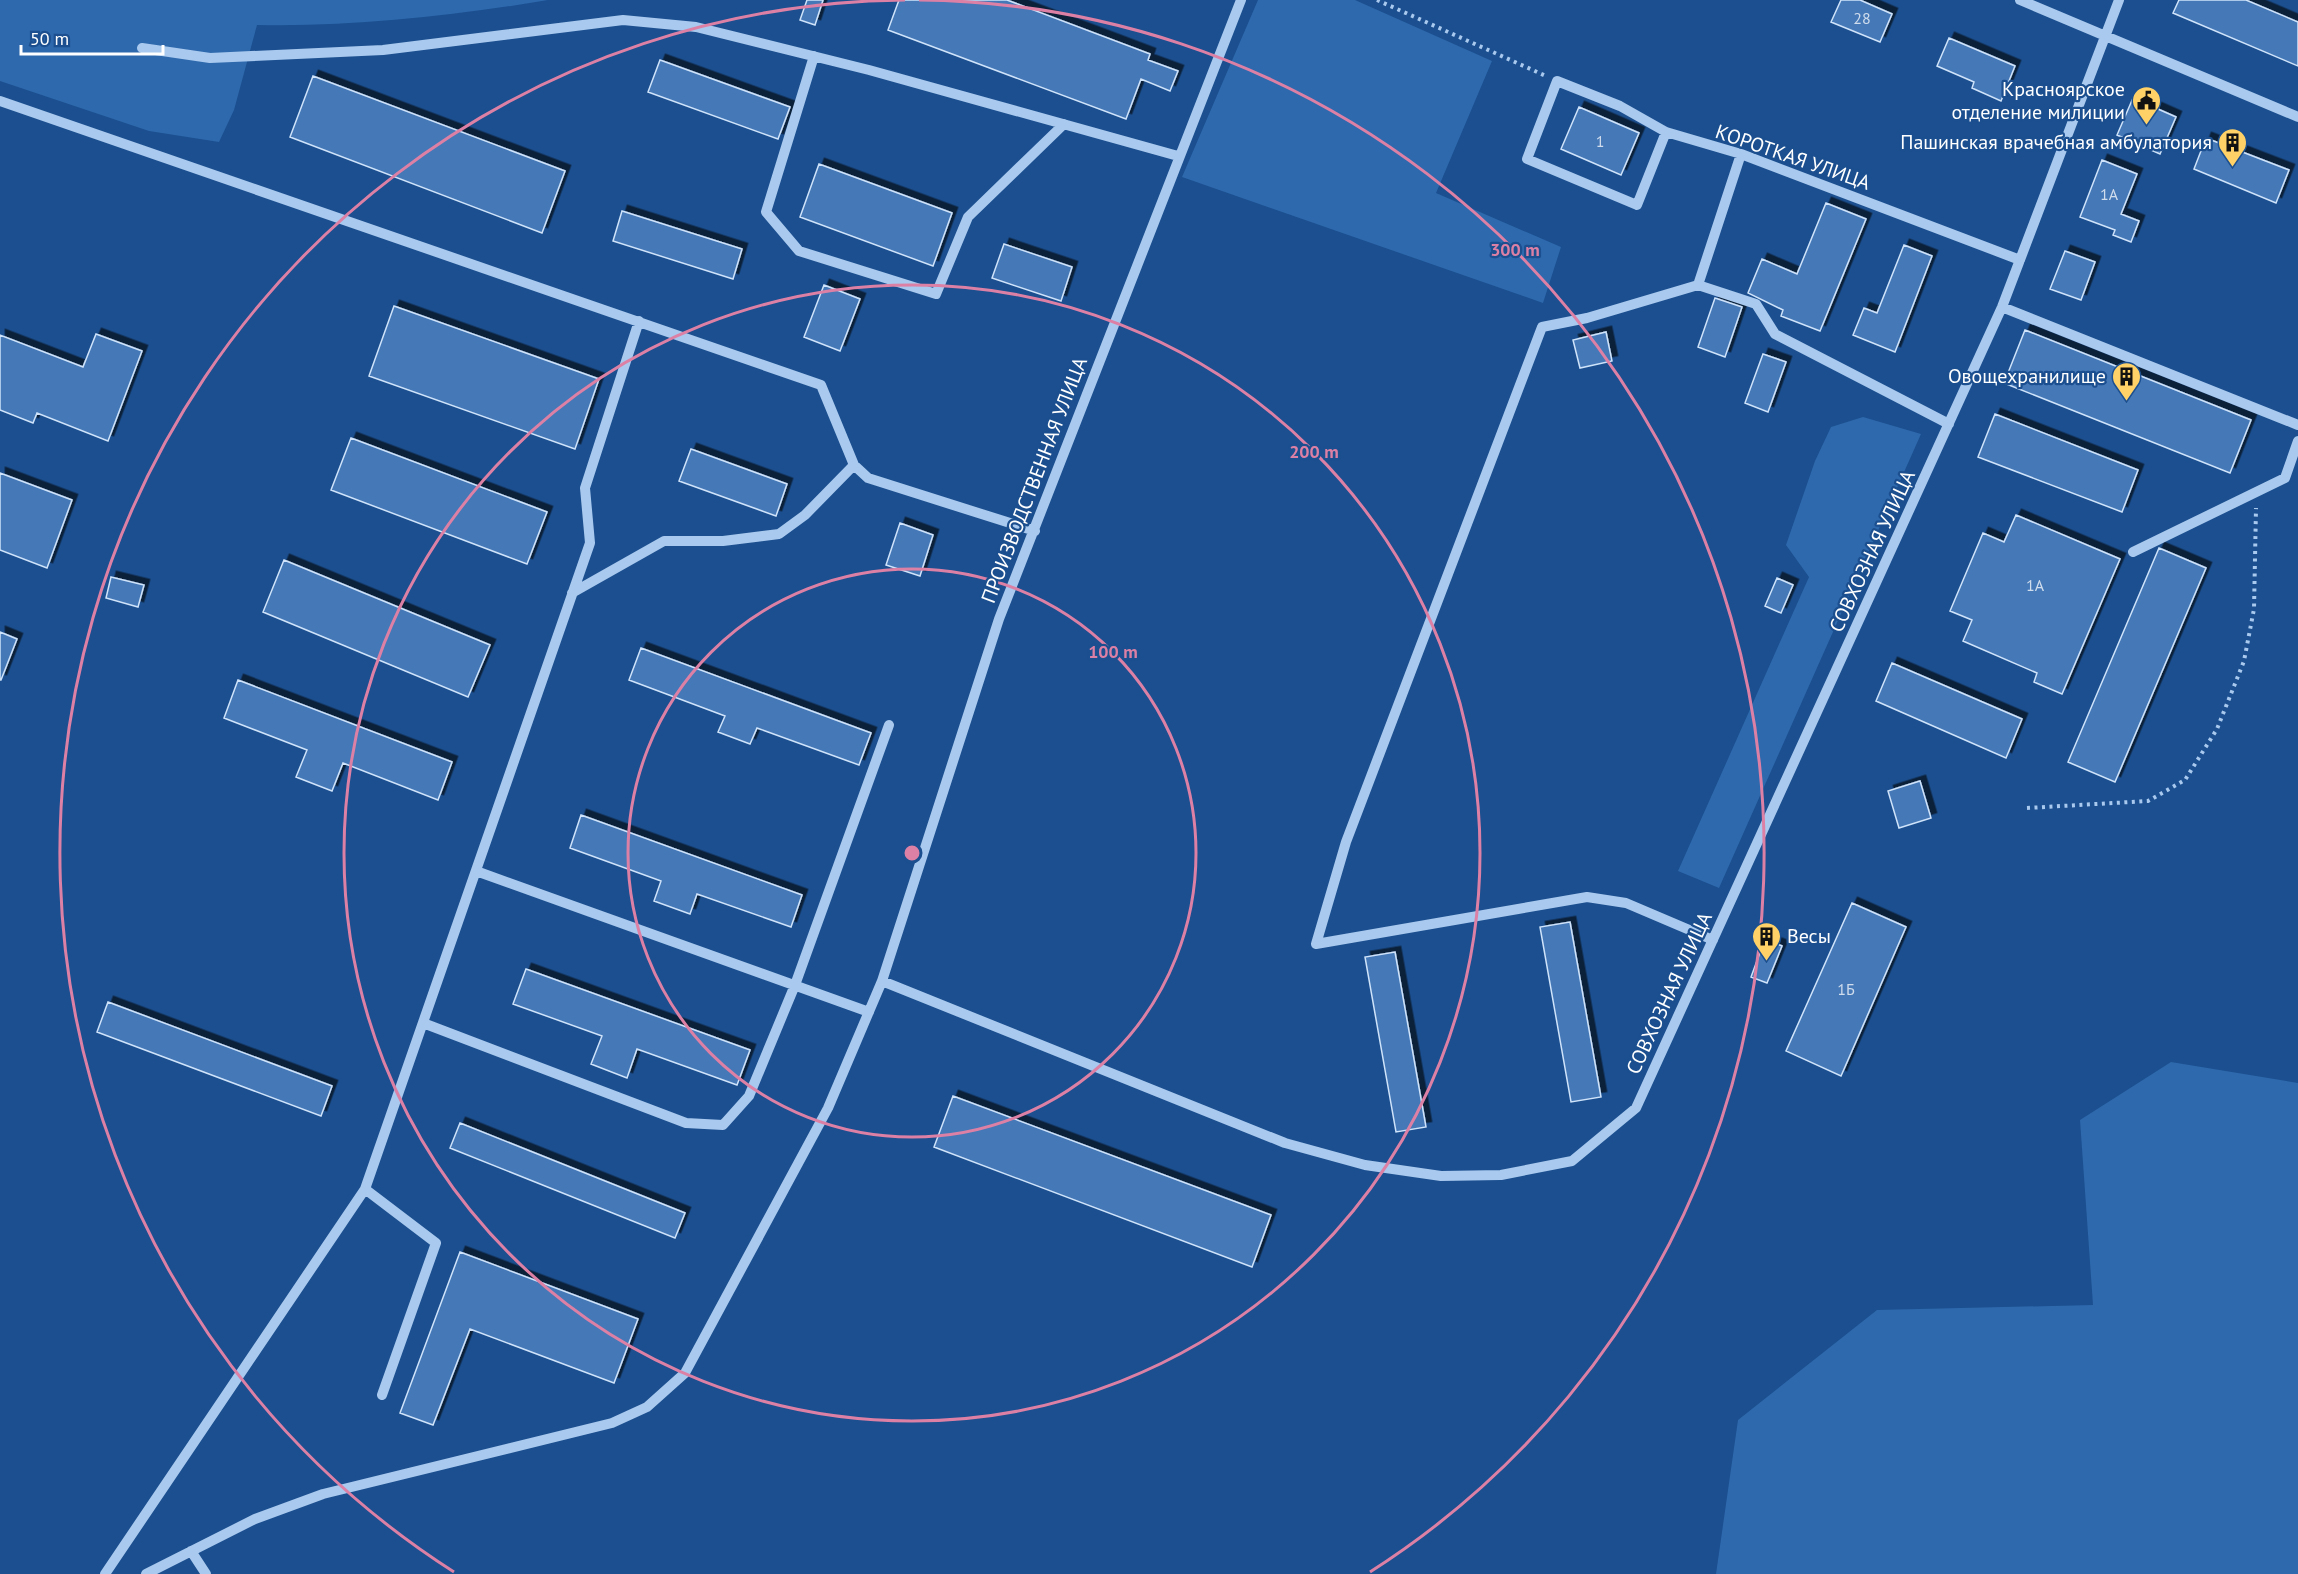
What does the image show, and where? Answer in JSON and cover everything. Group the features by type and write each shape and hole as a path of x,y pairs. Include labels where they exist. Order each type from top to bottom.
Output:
{"street":[{"name":"ПРОИЗВОДСТВЕННАЯ УЛИЦА","path":"146,1574 255,1519 323,1494 612,1423 647,1407 685,1373 828,1108 882,981 999,619 1035,531 1178,156 1241,0"},
{"path":"2020,0 2298,117"},
{"name":"СОВХОЗНАЯ УЛИЦА","path":"882,981 1285,1143 1365,1165 1441,1176 1502,1175 1572,1161 1636,1108 2002,308 2119,0"},
{"path":"142,48 210,58 383,50 623,20 696,27 814,56 1178,156"},
{"path":"814,56 766,212 799,251 936,294 968,217 1064,124"},
{"path":"1557,81 1527,159 1637,205 1666,132"},
{"name":"КОРОТКАЯ УЛИЦА","path":"1557,81 1620,106 1666,132 1741,154 2020,260"},
{"path":"0,101 820,385 854,465 868,478 1035,531"},
{"path":"1698,285 1741,154"},
{"path":"1713,940 1626,903 1587,897 1316,944 1346,843 1542,327 1587,318 1698,285 1756,304 1775,334 1949,424"},
{"path":"2002,308 2298,425"},
{"path":"105,1574 365,1189 590,543 585,488 639,321"},
{"path":"2133,552 2285,478 2298,441"},
{"path":"572,593 664,541 723,541 779,534 805,515 854,465"},
{"path":"423,1023 686,1123 723,1125 749,1096 795,985 889,725"},
{"path":"476,871 869,1012"},
{"path":"365,1189 436,1243 382,1395"},
{"path":"191,1551 206,1574"}],"path":[{"path":"1377,0 1557,81"},
{"path":"2027,808 2148,801 2186,780 2217,729 2244,662 2254,609 2256,492"}],"shaded area":[{"path":"0,0 548,0 403,19 329,24 257,25 234,110 219,142 149,131 0,81"},
{"path":"1258,0 1355,0 1492,61 1436,193 1561,247 1543,303 1182,177"},
{"path":"1863,417 1921,434 1719,888 1678,871 1809,577 1786,545 1815,461 1831,427"},
{"path":"2171,1062 2298,1083 2298,1574 1716,1574 1738,1420 1877,1310 2093,1305 2080,1120"}],"building":[{"path":"807,0 823,0 815,25 800,20"},
{"path":"899,0 1007,0 1150,54 1148,60 1178,71 1170,91 1141,79 1126,119 888,30"},
{"path":"1841,0 1860,0 1892,14 1880,42 1831,22"},
{"path":"2179,0 2246,0 2298,22 2298,66 2173,13"},
{"path":"1949,38 2015,66 2001,101 1972,88 1974,82 1937,66"},
{"path":"660,60 790,107 778,139 648,92"},
{"path":"313,76 565,171 542,233 290,137"},
{"name":"Красноярское отделение милиции","path":"2133,98 2176,117 2160,154 2117,135"},
{"path":"1579,107 1639,133 1621,175 1561,149"},
{"name":"Пашинская врачебная амбулатория","path":"2206,138 2289,170 2276,203 2194,169"},
{"path":"2102,160 2137,174 2121,214 2139,221 2131,242 2113,235 2115,230 2080,217"},
{"path":"819,164 952,213 933,266 800,217"},
{"path":"1826,203 1866,219 1820,331 1781,316 1783,310 1748,293 1762,259 1797,274"},
{"path":"622,211 742,249 733,279 613,241"},
{"path":"1004,244 1072,267 1061,301 992,278"},
{"path":"1904,245 1932,256 1895,352 1853,335 1864,308 1877,313"},
{"path":"2065,251 2095,262 2081,300 2050,289"},
{"path":"824,285 860,299 840,351 804,337"},
{"path":"1715,298 1742,307 1725,357 1698,347"},
{"path":"394,306 599,379 575,449 369,376"},
{"name":"Овощехранилище","path":"2025,330 2251,420 2230,473 2004,383"},
{"path":"1606,332 1612,361 1580,368 1573,340"},
{"path":"96,334 142,351 108,441 37,413 33,423 0,410 0,335 83,367"},
{"path":"1763,354 1786,362 1768,412 1745,403"},
{"name":"Овощехранилище","path":"1995,414 2138,470 2122,512 1978,457"},
{"path":"351,438 547,512 527,564 331,490"},
{"path":"691,449 787,484 776,516 679,481"},
{"path":"0,473 72,500 47,568 0,550"},
{"path":"2016,515 2120,559 2062,694 2034,682 2037,673 1963,641 1972,620 1950,611 1983,533 2004,542"},
{"path":"900,523 933,535 920,576 886,565"},
{"path":"2159,548 2206,568 2115,782 2068,762"},
{"path":"284,560 490,645 468,697 263,612"},
{"path":"111,577 144,585 138,607 106,598"},
{"path":"1777,578 1793,585 1781,613 1765,606"},
{"path":"0,632 17,639 1,680 0,680"},
{"path":"641,648 871,733 859,765 757,728 750,744 718,732 725,716 629,680"},
{"path":"1892,663 2022,719 2006,758 1876,701"},
{"path":"238,680 452,762 438,800 343,763 332,791 296,777 307,750 224,718"},
{"path":"1920,781 1931,818 1899,828 1888,791"},
{"path":"581,815 802,895 791,927 697,894 690,914 654,901 661,881 570,848"},
{"path":"1852,903 1906,927 1841,1076 1786,1051"},
{"path":"1570,922 1601,1097 1571,1102 1540,927"},
{"name":"Весы","path":"1765,939 1782,946 1767,983 1751,977"},
{"path":"1395,952 1426,1127 1396,1132 1365,957"},
{"path":"526,969 750,1050 737,1085 637,1049 627,1078 591,1064 602,1036 513,1004"},
{"path":"108,1002 332,1086 321,1116 97,1032"},
{"path":"953,1096 1271,1215 1252,1267 934,1147"},
{"path":"460,1123 685,1213 675,1238 450,1148"},
{"path":"460,1252 638,1319 614,1383 470,1329 433,1425 400,1413"}],"place":[{"name":"Красноярское отделение милиции","path":"2146,126"},
{"name":"Пашинская врачебная амбулатория","path":"2233,168"},
{"name":"Овощехранилище","path":"2127,402"},
{"name":"Весы","path":"1766,962"}]}
